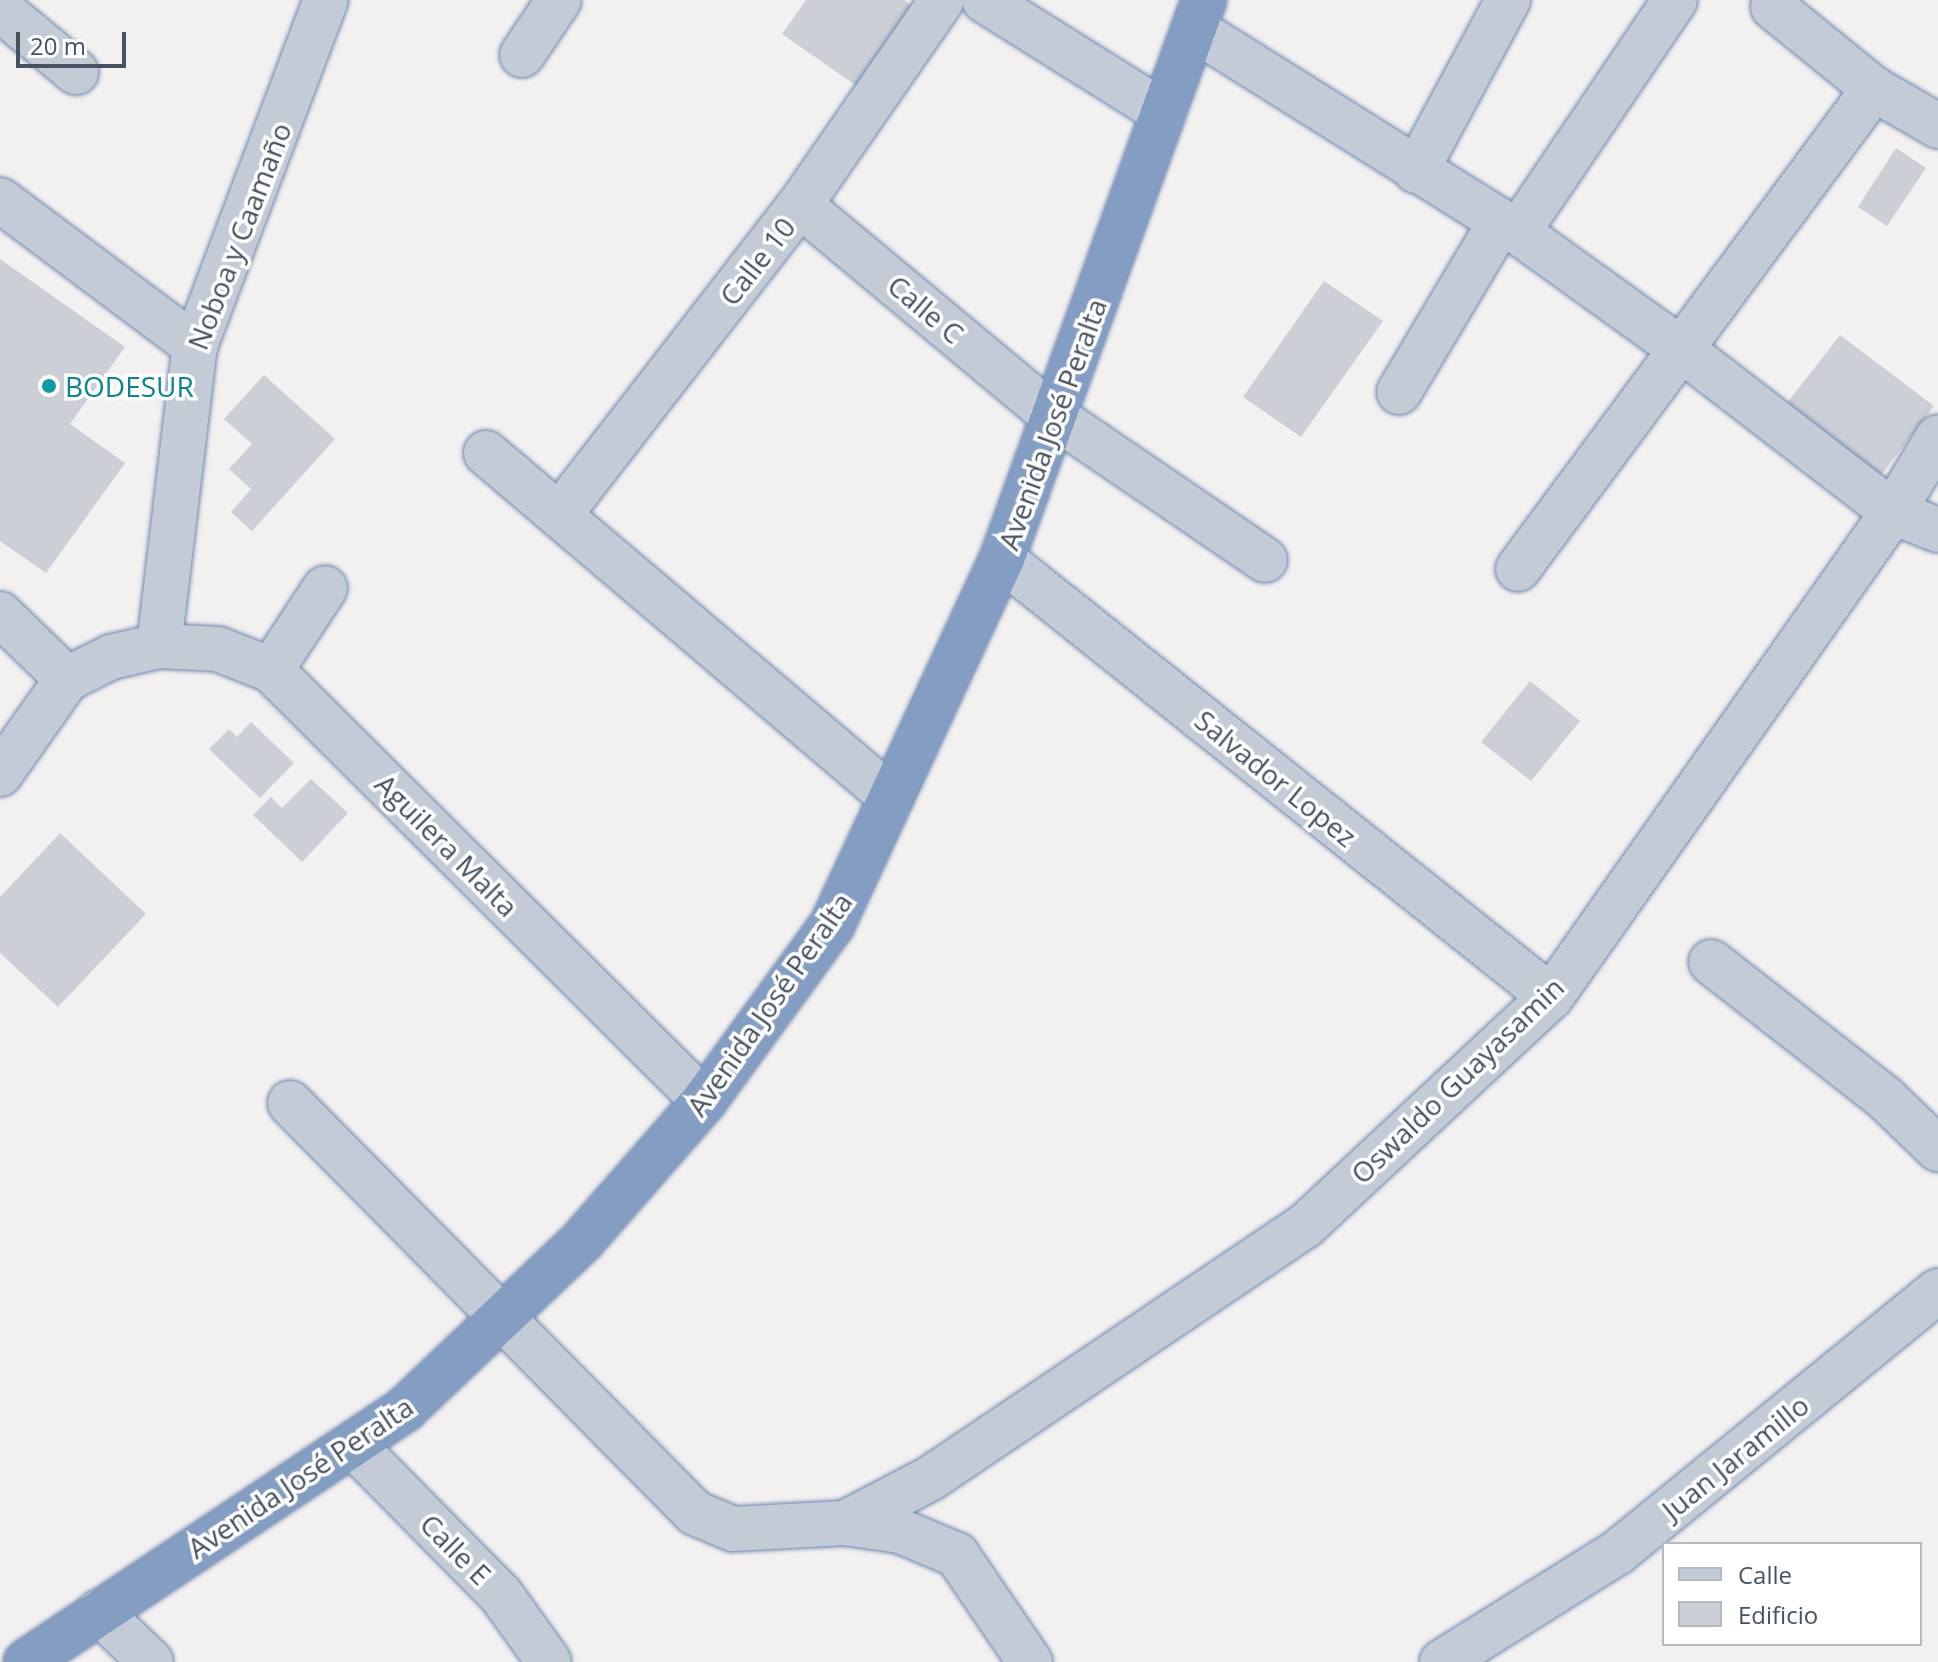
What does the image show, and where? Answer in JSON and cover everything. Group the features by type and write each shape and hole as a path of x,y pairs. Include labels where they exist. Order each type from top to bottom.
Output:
{"highway":[{"name":"Avenida José Peralta","path":"26,1662 405,1409 582,1241 704,1101 832,925 1002,559 1051,414 1103,285 1161,111 1199,14"}],"street":[{"name":"Noboa y Caamaño","path":"159,646 195,346 326,0"},
{"path":"522,55 559,0"},
{"name":"Calle 10","path":"560,514 800,205 942,0"},
{"path":"984,0 1161,111"},
{"path":"1416,171 1508,0"},
{"path":"1399,392 1510,227 1675,0"},
{"path":"1773,7 1874,89 1938,126"},
{"path":"0,9 76,72"},
{"path":"1199,14 1416,171 1510,227 1681,349 1893,512 1938,530"},
{"path":"1518,569 1874,89"},
{"path":"0,200 195,346"},
{"name":"Calle C","path":"800,205 1051,414 1265,560"},
{"name":"Oswaldo Guayasamin","path":"845,1523 931,1478 1305,1226 1551,997 1893,512 1938,437"},
{"path":"486,453 891,797"},
{"name":"Salvador Lopez","path":"1002,559 1551,997"},
{"path":"271,670 325,588"},
{"path":"0,614 67,679"},
{"path":"0,774 67,679 111,657 159,646"},
{"name":"Aguilera Malta","path":"159,646 218,649 271,670 704,1101"},
{"path":"1711,962 1885,1098 1938,1149"},
{"path":"290,1103 695,1513 733,1529 845,1523 900,1531 957,1555 1030,1662"},
{"name":"Juan Jaramillo","path":"1442,1662 1618,1552 1938,1291"},
{"name":"Calle E","path":"353,1445 501,1595 549,1662"},
{"path":"99,1612 151,1662"}],"building":[{"path":"806,0 904,0 918,10 861,89 782,34"},
{"path":"1896,148 1926,168 1887,226 1858,207"},
{"name":"BODESUR","path":"0,259 125,347 70,424 125,463 46,573 0,541"},
{"path":"1324,281 1383,321 1301,437 1243,397"},
{"path":"1840,335 1934,406 1878,479 1784,407"},
{"path":"264,375 335,439 252,531 231,512 251,489 229,469 252,444 224,419"},
{"path":"1530,681 1580,721 1531,781 1481,742"},
{"path":"251,722 294,763 260,798 209,749 229,729 237,737"},
{"path":"311,779 348,813 302,862 253,815 271,797 282,808"},
{"path":"60,833 146,914 58,1007 0,953 0,897"}],"place":[{"name":"BODESUR","path":"49,386"}]}
